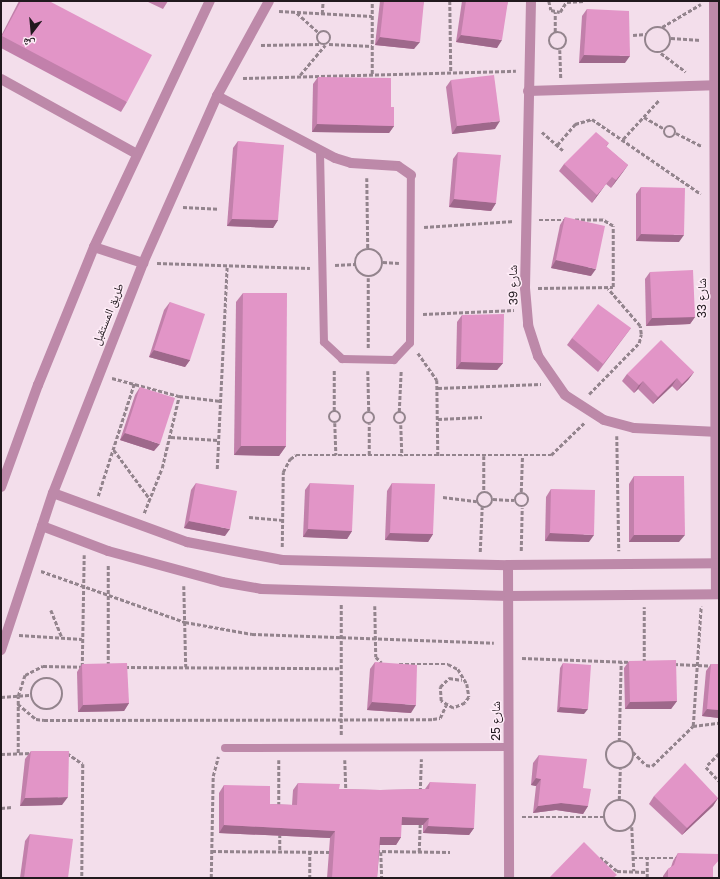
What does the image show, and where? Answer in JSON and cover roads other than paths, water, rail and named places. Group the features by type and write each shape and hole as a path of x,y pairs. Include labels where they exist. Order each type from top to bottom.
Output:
{"street":[{"path":"1,487 4,469 94,247 210,1"},
{"name":"طريق المستقبل","path":"1,650 53,493 98,373 143,263 217,96 269,1"},
{"name":"شارع 39","path":"531,1 528,70 525,288 526,310 534,346 554,384 577,405 592,414 617,425 717,432"},
{"name":"شارع 33","path":"714,1 714,41 709,85 715,153 717,241 718,594"},
{"path":"1,79 137,154"},
{"path":"528,91 709,85"},
{"path":"217,96 320,152 351,163 398,166 411,175"},
{"path":"94,247 143,263"},
{"path":"53,493 94,510 187,542 282,560 508,565 718,563"},
{"path":"42,526 85,544 183,573 261,589 375,594 509,596 718,594"},
{"name":"شارع 25","path":"508,565 509,878"}],"lane":[{"path":"320,152 324,342 334,355 342,359 394,360 401,356 410,343 411,175"},
{"path":"225,748 509,747"}]}
